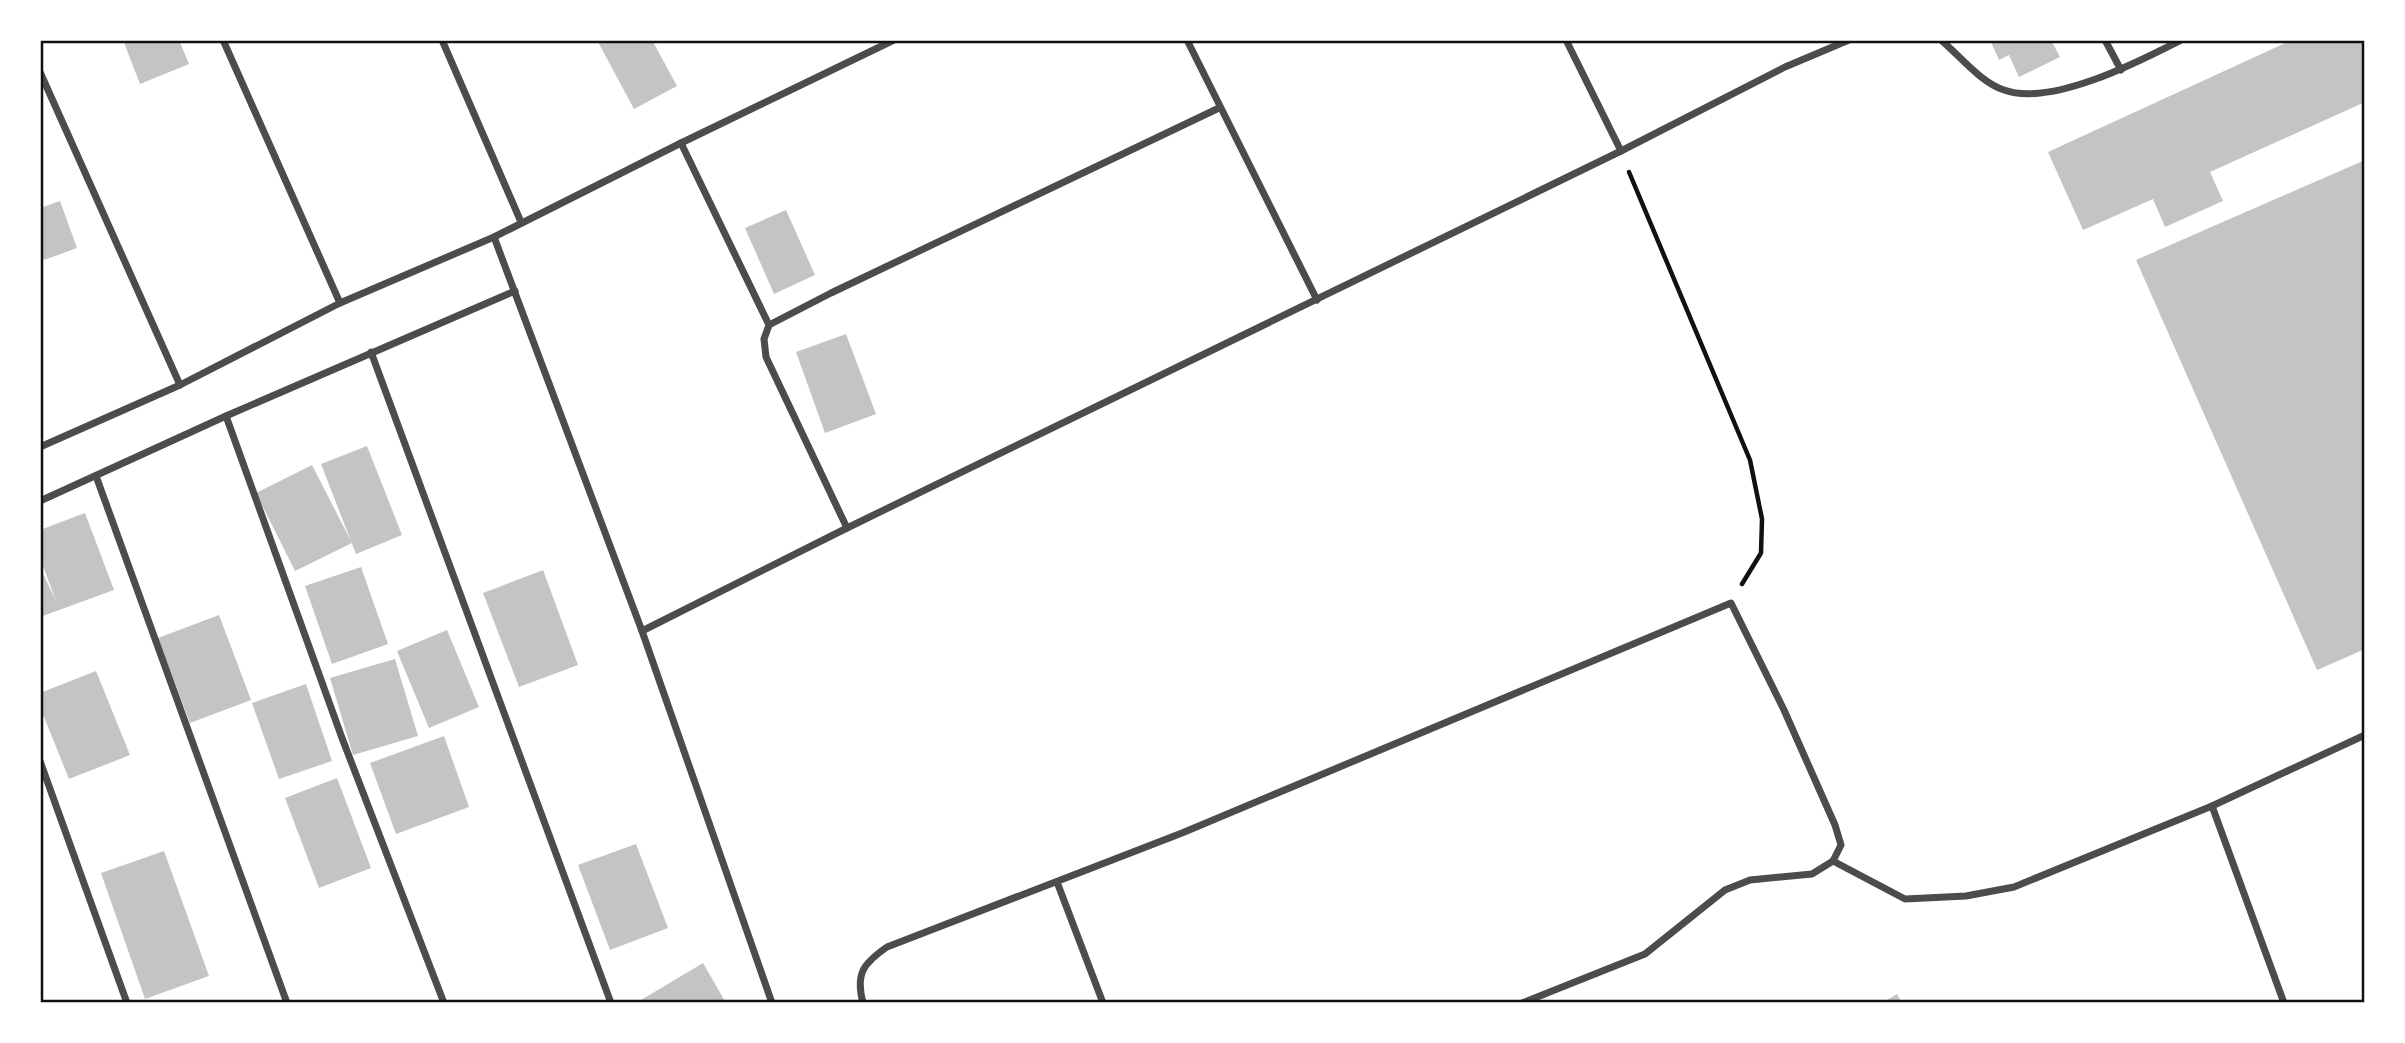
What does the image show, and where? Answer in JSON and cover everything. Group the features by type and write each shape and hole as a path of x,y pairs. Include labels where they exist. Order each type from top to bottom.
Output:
{"street":[{"path":"223,40 340,303"},
{"path":"442,40 521,222"},
{"path":"40,447 180,385 340,303 494,237 894,40"},
{"path":"1186,40 1317,300"},
{"path":"1566,40 1621,151"},
{"path":"642,631 846,528 1621,151 1785,67 1838,42 1849,40"},
{"path":"1941,40 1983,78 2003,90 2026,94 2077,85 2121,70 2181,40"},
{"path":"2105,40 2121,70"},
{"path":"40,72 180,385"},
{"path":"846,528 766,357 764,339 769,325 1219,108"},
{"path":"681,143 769,325"},
{"path":"494,237 642,631 772,1003"},
{"path":"40,501 226,416 515,290"},
{"path":"371,352 611,1003"},
{"path":"226,416 342,738 444,1003"},
{"path":"96,476 287,1003"},
{"path":"863,1003 860,972 868,960 887,947 1182,833 1731,603 1784,710 1835,825 1841,845 1833,861 1812,874 1750,880 1725,890 1645,954 1522,1003"},
{"path":"1833,861 1905,899 1966,896 2014,887 2211,806 2365,735"},
{"path":"40,761 127,1003"},
{"path":"2211,806 2284,1003"},
{"path":"1056,882 1103,1003"}],"path":[{"path":"1621,151 1750,460 1762,519 1760,553 1731,603"}],"building":[{"path":"123,40 179,40 189,64 140,84"},
{"path":"597,40 652,40 677,86 634,109"},
{"path":"1990,40 2051,40 2060,57 2019,77 2009,55 1999,60"},
{"path":"2292,40 2365,40 2365,102 2210,172 2223,201 2165,227 2153,199 2083,230 2048,152"},
{"path":"2365,160 2365,649 2317,670 2136,260"},
{"path":"60,201 77,248 44,260 40,250 40,208"},
{"path":"786,210 815,275 774,294 745,228"},
{"path":"846,334 876,414 825,433 796,352"},
{"path":"367,446 402,535 356,554 321,464"},
{"path":"312,465 352,543 295,571 256,493"},
{"path":"85,513 114,590 40,617 40,567 56,601 40,558 40,530"},
{"path":"361,567 388,644 332,664 305,586"},
{"path":"543,570 578,665 519,687 483,593"},
{"path":"219,615 251,700 190,723 158,638"},
{"path":"447,630 479,707 429,728 397,651"},
{"path":"395,659 418,736 353,755 330,678"},
{"path":"96,671 130,755 69,779 40,707 40,693"},
{"path":"306,684 332,761 279,779 252,703"},
{"path":"444,736 469,807 396,834 370,763"},
{"path":"337,778 371,868 319,888 285,798"},
{"path":"636,844 668,928 610,950 578,865"},
{"path":"164,851 209,976 145,999 101,873"},
{"path":"703,963 726,1003 636,1003"},
{"path":"1897,994 1902,1003 1882,1003"}]}
